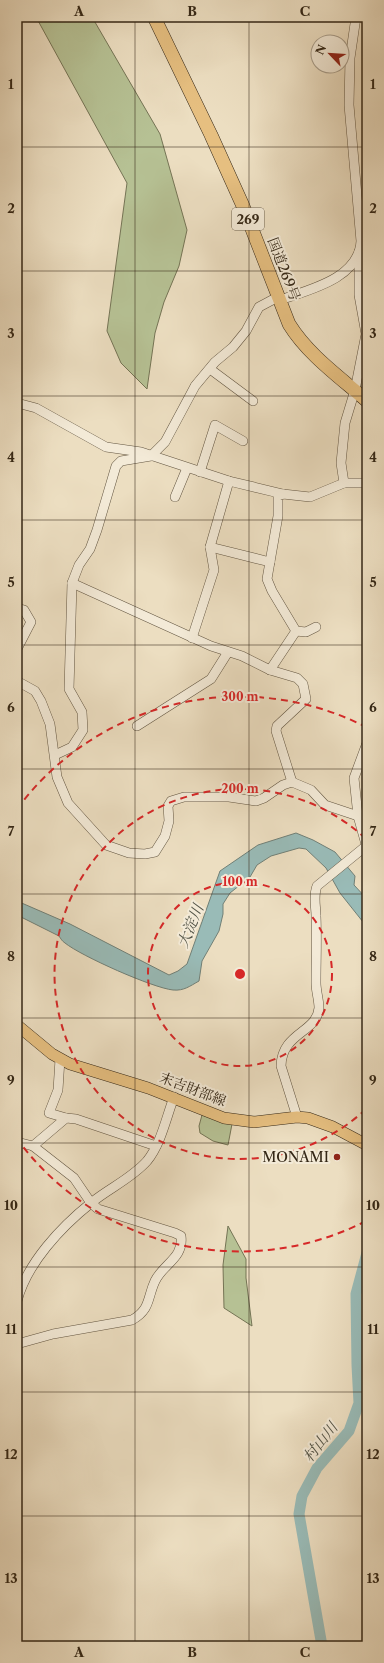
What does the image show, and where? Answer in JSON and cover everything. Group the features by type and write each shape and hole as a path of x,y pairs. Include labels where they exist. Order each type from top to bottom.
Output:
{"highway":[{"name":"国道269号","path":"154,17 218,149 243,206 285,316 296,335 367,401"}],"main road":[{"name":"末吉財部線","path":"17,1025 60,1059 174,1097 211,1113 240,1121 254,1122 297,1117 317,1120 367,1146"}],"street":[{"path":"344,483 341,463 345,423 355,390 366,334 359,295 362,244 349,105 350,58 356,17"},
{"path":"55,755 72,747 83,730 82,712 70,689 72,583 79,565 92,542 116,466 121,461 151,456 165,442 195,386 233,347 246,331 259,307 274,298 280,300 329,283 340,276 351,263 362,244"},
{"path":"210,369 253,401"},
{"path":"17,403 36,408 106,447 142,452 229,481 283,494 310,497 344,483 367,483"},
{"path":"200,472 215,425 244,442"},
{"path":"175,498 187,468"},
{"path":"192,638 214,570 210,546 229,481"},
{"path":"283,494 278,496 278,516 267,579 296,631"},
{"path":"210,546 270,562"},
{"path":"72,583 192,638 242,656 270,670 297,678 303,684 306,699 277,726 276,731 292,782"},
{"path":"17,608 24,610 31,622 17,649"},
{"path":"296,631 306,632 316,627"},
{"path":"270,670 296,631"},
{"path":"137,726 211,680 228,652"},
{"path":"17,682 35,691 41,700 50,724 57,777 68,803 106,845 129,853 145,854 155,852 165,836 169,821 168,806 171,801 184,797 229,797 256,800 264,798 283,785 292,782 311,790 325,805 358,816"},
{"path":"297,1117 281,1066 282,1058 285,1048 291,1040 314,1022 319,1007 316,984 317,930 314,892 317,886 367,847 358,816 354,778 356,768 367,743"},
{"path":"60,1059 58,1090 49,1113 76,1119 156,1146"},
{"path":"17,1301 33,1265 50,1242 91,1203 136,1173 149,1158 156,1146 174,1097"},
{"path":"32,1146 66,1118"},
{"path":"17,1142 32,1146 74,1178 91,1203 98,1209 182,1236 182,1243 178,1255 155,1281 148,1305 143,1312 132,1320 53,1334 17,1344"}],"green space":[{"path":"36,17 92,17 160,134 187,230 179,266 164,302 155,333 147,389 121,363 107,331 127,183"},
{"path":"202,1115 232,1124 228,1145 213,1141 200,1133 199,1126"},
{"path":"228,1226 246,1259 246,1278 252,1326 224,1308 223,1265"}],"water":[{"path":"296,833 335,852 355,876 354,885 367,899 367,927 340,893 326,868 306,849 299,848 271,856 257,865 250,877 230,893 223,904 223,914 219,931 202,961 199,981 184,989 173,990 163,988 118,971 73,949 59,936 17,915 17,901 70,924 169,975 178,971 187,964 220,871 258,845"}],"waterway":[{"name":"村山川","path":"322,1646 299,1514 302,1496 317,1468 349,1431 359,1403 356,1294 367,1253"}],"place":[{"name":"MONAMI","path":"337,1157"}],"water label":[{"name":"大淀川","path":"190,926"}]}
